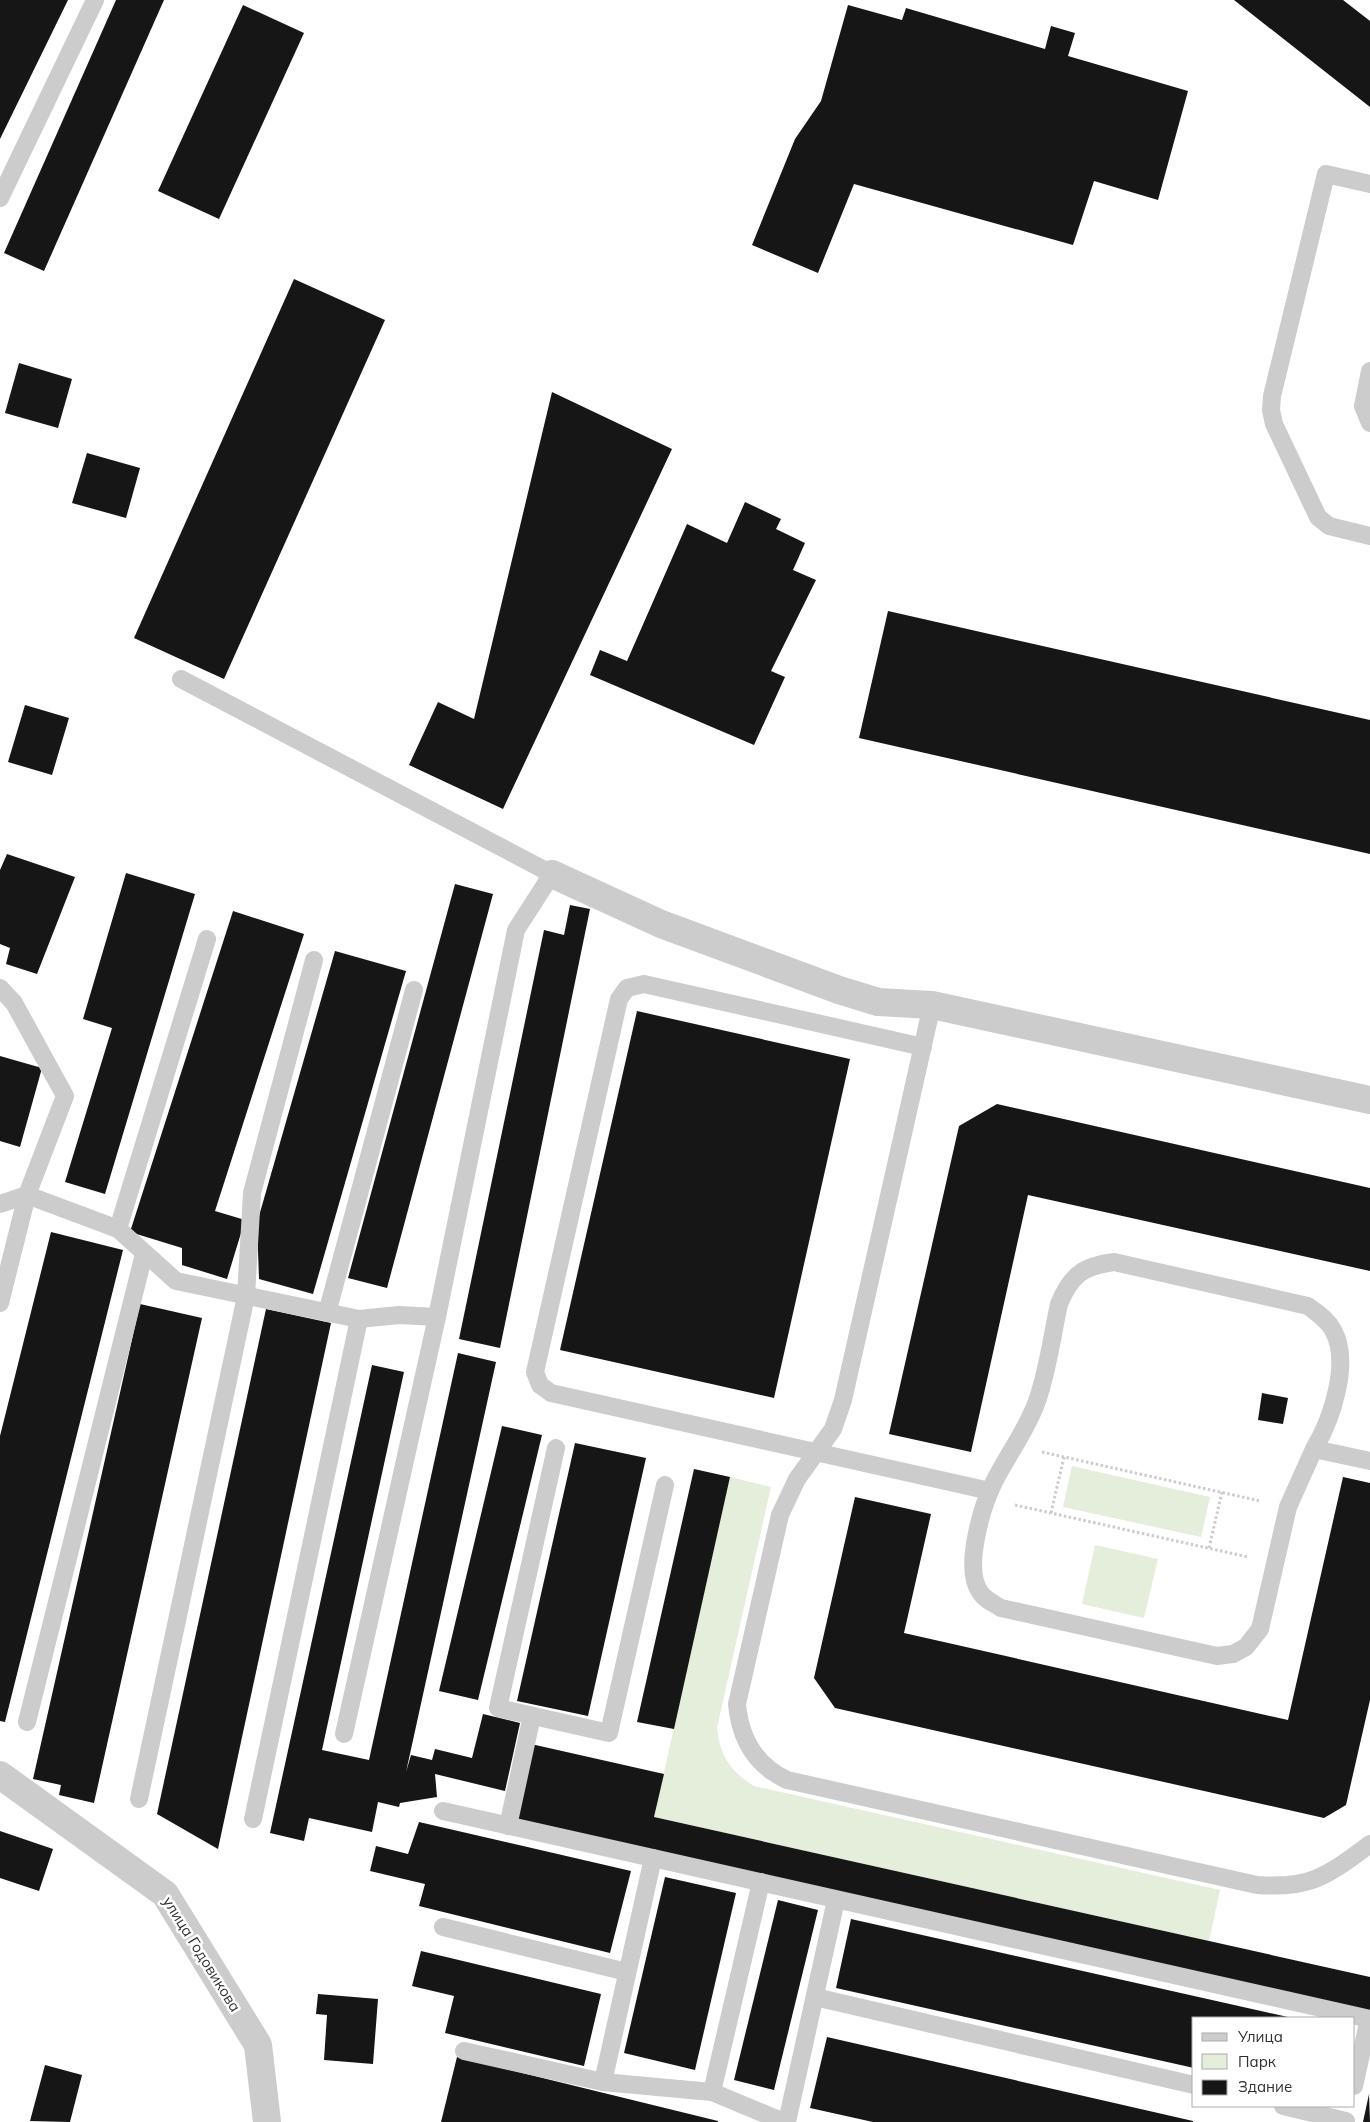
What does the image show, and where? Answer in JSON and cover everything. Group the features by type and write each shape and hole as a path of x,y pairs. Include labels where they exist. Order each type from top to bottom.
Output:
{"street":[{"path":"552,874 661,924 831,987 878,1002 932,1005 1370,1100"},
{"name":"улица Годовикова","path":"0,1775 165,1894 258,2045 267,2122"}],"lane":[{"path":"0,198 95,0"},
{"path":"1370,184 1326,174 1272,396 1271,410 1274,424 1318,517 1329,526 1370,536"},
{"path":"1370,371 1363,406 1370,424"},
{"path":"180,679 552,874 516,930 437,1317 344,1734"},
{"path":"118,1229 207,939"},
{"path":"139,1799 246,1296 252,1193 314,960"},
{"path":"923,1047 644,984 627,988 619,999 535,1372 537,1380 545,1389 552,1393 817,1452 989,1495"},
{"path":"0,988 14,1003 65,1096 27,1195 0,1303"},
{"path":"327,1313 414,990"},
{"path":"932,1005 843,1400 833,1429 797,1479 780,1515 737,1704 739,1723 744,1738 753,1754 765,1767 787,1780 1256,1885 1279,1887 1316,1880 1330,1874 1370,1844"},
{"path":"0,1204 27,1195 118,1229 176,1281 359,1319 399,1315 437,1317"},
{"path":"27,1722 144,1254"},
{"path":"1114,1262 1308,1306 1323,1317 1333,1330 1339,1345 1341,1366 1328,1423 1314,1449 1288,1507 1260,1629 1246,1647 1233,1654 1217,1656 1001,1608 986,1599 979,1591 973,1579 972,1564 989,1495 1016,1446 1038,1400 1059,1304 1065,1289 1084,1270 1097,1264 1114,1262"},
{"path":"252,1819 359,1319"},
{"path":"556,1448 498,1708 609,1733 665,1484"},
{"path":"1314,1449 1370,1461"},
{"path":"508,1826 532,1716"},
{"path":"443,1812 1369,2019 1355,2082"},
{"path":"602,2082 653,1858"},
{"path":"712,2092 761,1882"},
{"path":"464,2051 602,2082 712,2092 785,2122 836,1900"},
{"path":"443,1927 627,1972"},
{"path":"815,1997 1192,2085"},
{"path":"1288,2107 1347,2116"}],"path":[{"path":"1016,1446 1288,1507"},
{"path":"1051,1513 1064,1457"},
{"path":"1209,1548 1222,1492"},
{"path":"989,1495 1051,1513 1275,1564"}],"green space":[{"path":"1072,1466 1210,1497 1201,1537 1063,1507"},
{"path":"730,1477 771,1487 717,1728 724,1755 739,1775 754,1786 1220,1890 1209,1941 654,1817"},
{"path":"1095,1545 1158,1559 1144,1618 1082,1604"}],"building":[{"path":"0,0 68,0 0,139"},
{"path":"116,0 164,0 44,271 4,253"},
{"path":"1234,0 1343,0 1370,21 1370,107"},
{"path":"243,5 304,33 219,219 158,191"},
{"path":"848,5 902,20 906,8 1045,49 1051,26 1075,33 1068,56 1188,91 1158,200 1094,181 1073,245 854,184 818,273 752,245 795,139 821,101"},
{"path":"294,279 385,320 224,679 134,638"},
{"path":"19,363 72,379 58,428 5,413"},
{"path":"552,392 672,449 503,809 409,765 438,702 474,719"},
{"path":"87,453 140,468 126,518 72,503"},
{"path":"745,502 781,519 776,529 805,543 793,570 816,580 771,671 785,677 754,745 590,675 600,650 627,661 687,524 727,543"},
{"path":"888,611 1370,720 1370,854 859,738"},
{"path":"25,705 69,718 52,775 8,762"},
{"path":"7,854 75,877 37,974 6,964 10,948 0,944 0,870"},
{"path":"126,873 195,894 105,1194 65,1182 112,1028 83,1019"},
{"path":"455,884 493,894 387,1288 348,1278"},
{"path":"570,905 590,909 500,1348 459,1339 544,930 564,935"},
{"path":"233,911 304,934 215,1211 245,1220 227,1279 182,1265 182,1248 130,1232"},
{"path":"335,951 406,971 313,1294 259,1279 257,1223"},
{"path":"637,1011 850,1059 774,1398 560,1350"},
{"path":"0,1056 42,1068 20,1147 0,1141"},
{"path":"997,1104 1370,1188 1370,1271 1028,1195 971,1452 889,1434 959,1126"},
{"path":"51,1232 123,1250 5,1722 0,1721 0,1436"},
{"path":"140,1304 202,1318 94,1803 59,1795 61,1785 33,1779"},
{"path":"266,1309 331,1323 218,1849 157,1814"},
{"path":"458,1353 496,1362 406,1772 411,1755 432,1760 435,1749 472,1758 483,1714 520,1723 505,1791 435,1774 437,1797 400,1803 399,1807 378,1802 372,1832 309,1818 304,1841 270,1833 372,1365 404,1372 322,1750 369,1760"},
{"path":"1262,1393 1288,1398 1283,1424 1258,1420"},
{"path":"502,1426 542,1435 478,1700 439,1691"},
{"path":"575,1443 646,1458 588,1716 517,1701"},
{"path":"694,1469 730,1477 674,1729 637,1722"},
{"path":"1343,1477 1370,1483 1370,1700 1346,1805 1324,1818 835,1708 814,1678 855,1497 931,1514 904,1633 1288,1720"},
{"path":"531,1744 664,1774 654,1817 1370,1977 1370,2015 514,1823"},
{"path":"419,1822 631,1871 610,1953 419,1906 425,1884 370,1871 376,1846 408,1854"},
{"path":"0,1831 53,1849 39,1891 0,1878"},
{"path":"665,1877 736,1893 695,2070 624,2053"},
{"path":"778,1900 818,1910 774,2090 734,2080"},
{"path":"851,1919 1288,2017 1192,2017 1192,2068 836,1988"},
{"path":"421,1951 601,1994 584,2066 445,2033 454,1996 412,1986"},
{"path":"318,1994 378,1999 373,2064 324,2060 327,2015 316,2014"},
{"path":"827,2037 1193,2122 873,2122 810,2108"},
{"path":"457,2057 718,2121 718,2122 441,2122"},
{"path":"45,2065 82,2075 70,2122 30,2121"},
{"path":"1369,2094 1370,2122 1363,2122"}]}
